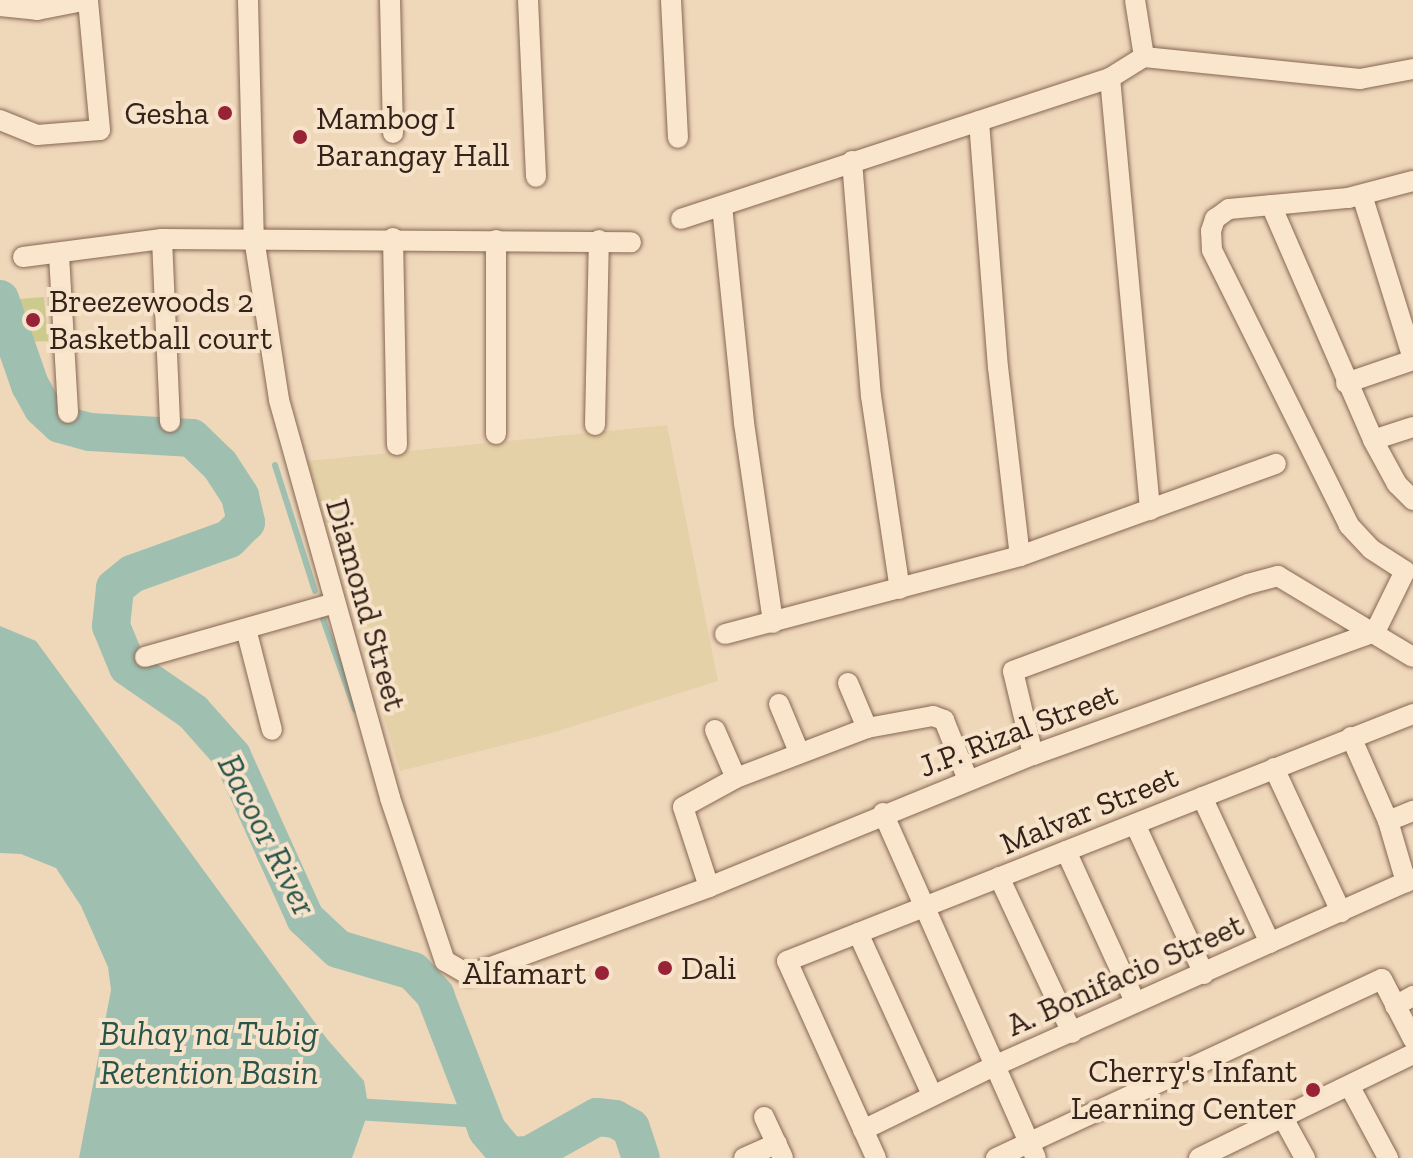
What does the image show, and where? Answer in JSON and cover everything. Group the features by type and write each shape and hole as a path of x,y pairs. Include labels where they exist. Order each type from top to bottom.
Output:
{"street":[{"path":"0,6 37,10 88,0 100,130 37,135 0,120"},
{"name":"Diamond Street","path":"248,0 254,238 279,400 390,798 445,961 469,975 685,894"},
{"path":"390,0 393,133"},
{"path":"528,0 536,177"},
{"path":"671,0 678,138"},
{"path":"1135,0 1144,57"},
{"path":"681,219 1110,78 1144,57 1360,79 1413,69"},
{"path":"1110,78 1150,510"},
{"path":"979,121 998,367 1020,556"},
{"path":"852,161 871,396 900,589"},
{"path":"1375,632 1410,569 1371,549 1349,525 1212,250 1215,219 1229,209 1362,195 1413,181"},
{"path":"1346,383 1413,360 1362,195"},
{"path":"1271,205 1373,440 1397,484 1413,500"},
{"path":"722,206 744,423 773,623"},
{"path":"23,257 59,255 162,239 254,238 354,242 393,238 631,242"},
{"path":"393,238 397,445"},
{"path":"162,239 170,422"},
{"path":"496,240 496,434"},
{"path":"595,425 599,240"},
{"path":"59,255 68,413"},
{"path":"1373,440 1413,427"},
{"path":"725,634 1020,556 1276,464"},
{"path":"1033,755 1013,671 1278,576 1413,657"},
{"path":"145,657 334,603"},
{"path":"246,629 272,730"},
{"name":"J.P. Rizal Street","path":"685,894 709,887 883,813 1033,755 1375,632"},
{"path":"848,683 867,728"},
{"path":"779,704 799,752"},
{"name":"Malvar Street","path":"863,1130 787,961 1413,714"},
{"path":"709,887 683,807 736,778 867,728 933,716 944,720 968,780"},
{"path":"715,730 736,778"},
{"path":"1351,737 1410,881"},
{"path":"1274,768 1341,912"},
{"path":"1202,797 1270,943"},
{"path":"1388,821 1413,811"},
{"path":"883,813 992,1067 1032,1150"},
{"path":"1135,824 1204,974"},
{"path":"1066,851 1135,1002"},
{"path":"999,877 1072,1033"},
{"name":"A. Bonifacio Street","path":"863,1130 992,1067 1410,881"},
{"path":"858,933 932,1095"},
{"path":"996,1158 1032,1150 1382,979 1404,1001 1413,1039"},
{"path":"1199,1158 1224,1153 1283,1118 1413,1054"},
{"path":"1350,1087 1388,1158"},
{"path":"744,1158 780,1151 764,1117"},
{"path":"1283,1118 1305,1158"},
{"path":"863,1130 876,1158"}],"shaded area":[{"name":"Breezewoods 2 Basketball court","path":"44,297 48,341 22,342 19,299"},
{"path":"667,425 718,681 548,734 400,771 308,461"}],"water":[{"name":"Buhay na Tubig Retention Basin","path":"0,626 36,641 327,1039 364,1081 369,1110 352,1158 79,1158 111,990 108,967 81,906 56,868 21,854 0,853"}],"waterway":[{"name":"Bacoor River","path":"0,299 30,385 43,408 60,424 90,432 192,438 220,465 240,496 246,522 229,539 132,574 115,588 111,626 128,667 193,712 232,756 305,918 338,949 413,971 435,995 487,1130 509,1156 529,1155 597,1117 615,1119 631,1128 641,1158"},
{"path":"275,465 315,591"},
{"path":"323,619 355,710"},
{"path":"340,1108 483,1117"}],"place":[{"name":"Gesha","path":"225,113"},
{"name":"Mambog I Barangay Hall","path":"300,137"},
{"name":"Breezewoods 2 Basketball court","path":"33,320"},
{"name":"Dali","path":"665,968"},
{"name":"Alfamart","path":"602,973"},
{"name":"Cherry's Infant Learning Center","path":"1313,1090"}]}
